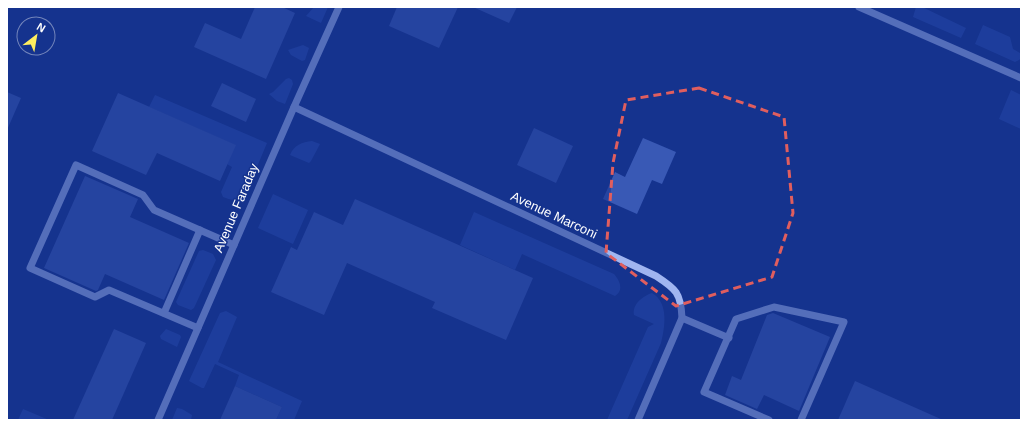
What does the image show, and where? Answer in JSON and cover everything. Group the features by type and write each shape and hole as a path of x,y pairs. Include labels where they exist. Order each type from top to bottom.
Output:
{"street":[{"name":"Avenue Faraday","path":"158,420 339,7"},
{"path":"863,8 1021,78"},
{"name":"Avenue Marconi","path":"294,107 656,276 672,286 679,296 682,318"},
{"path":"198,328 110,290 95,297 30,268 76,165 143,195 154,210 234,244"},
{"path":"164,313 200,230"},
{"path":"769,420 704,392 729,338 736,319 774,307 844,322 801,420"},
{"path":"638,420 682,318 729,338"}],"highlighted area":[{"path":"699,88 784,117 793,213 772,277 676,306 606,253 613,163 626,100"}],"shaded area":[{"path":"314,7 328,7 321,23 306,16"},
{"path":"916,7 922,7 966,28 961,38 913,17"},
{"path":"983,25 1010,37 1013,49 1020,53 1021,58 1015,62 975,44"},
{"path":"303,45 309,48 305,60 302,61 291,55 288,50"},
{"path":"289,78 292,80 293,84 285,104 277,101 269,94"},
{"path":"1011,90 1021,95 1021,129 999,119"},
{"path":"155,95 267,143 246,193 243,196 235,200 223,197 221,192 232,167 227,164 235,145 149,107"},
{"path":"312,141 320,144 309,163 290,155 299,145"},
{"path":"273,194 308,210 293,244 258,228"},
{"path":"474,212 614,274 620,285 618,294 615,296 522,254 515,270 460,245"},
{"path":"203,250 213,254 216,260 194,308 191,310 178,305 176,302 199,251"},
{"path":"652,293 657,297 663,309 664,330 661,343 627,420 607,420 648,327 654,324 634,315 636,304 645,296"},
{"path":"226,311 237,317 218,362 302,401 294,420 276,420 282,407 235,386 239,375 215,364 204,388 189,381 220,313"},
{"path":"166,329 180,335 181,337 177,347 161,339 160,336"},
{"path":"177,408 182,409 192,415 191,420 172,420"},
{"path":"23,409 49,420 18,420"}],"building":[{"path":"255,7 282,7 295,13 266,79 194,47 205,23 241,39"},
{"path":"397,7 458,7 439,48 389,26"},
{"path":"473,7 517,7 509,23"},
{"path":"222,83 256,99 246,122 211,106"},
{"path":"7,92 21,98 7,130"},
{"path":"118,93 236,145 220,181 157,153 146,175 92,151"},
{"path":"534,128 573,146 556,183 517,165"},
{"path":"643,138 676,152 662,184 652,180 637,214 603,199 615,172 625,177"},
{"path":"85,176 138,199 130,217 189,243 164,300 105,274 98,290 96,291 44,268"},
{"path":"355,199 533,278 506,340 432,308 435,302 347,263 324,315 271,292 291,247 297,250 314,212 343,225"},
{"path":"773,313 830,337 799,411 764,395 757,409 725,395 732,376 741,380 767,315"},
{"path":"114,329 146,343 112,420 73,420"},
{"path":"855,381 943,420 838,420"},
{"path":"235,386 282,407 276,420 220,420"}]}
